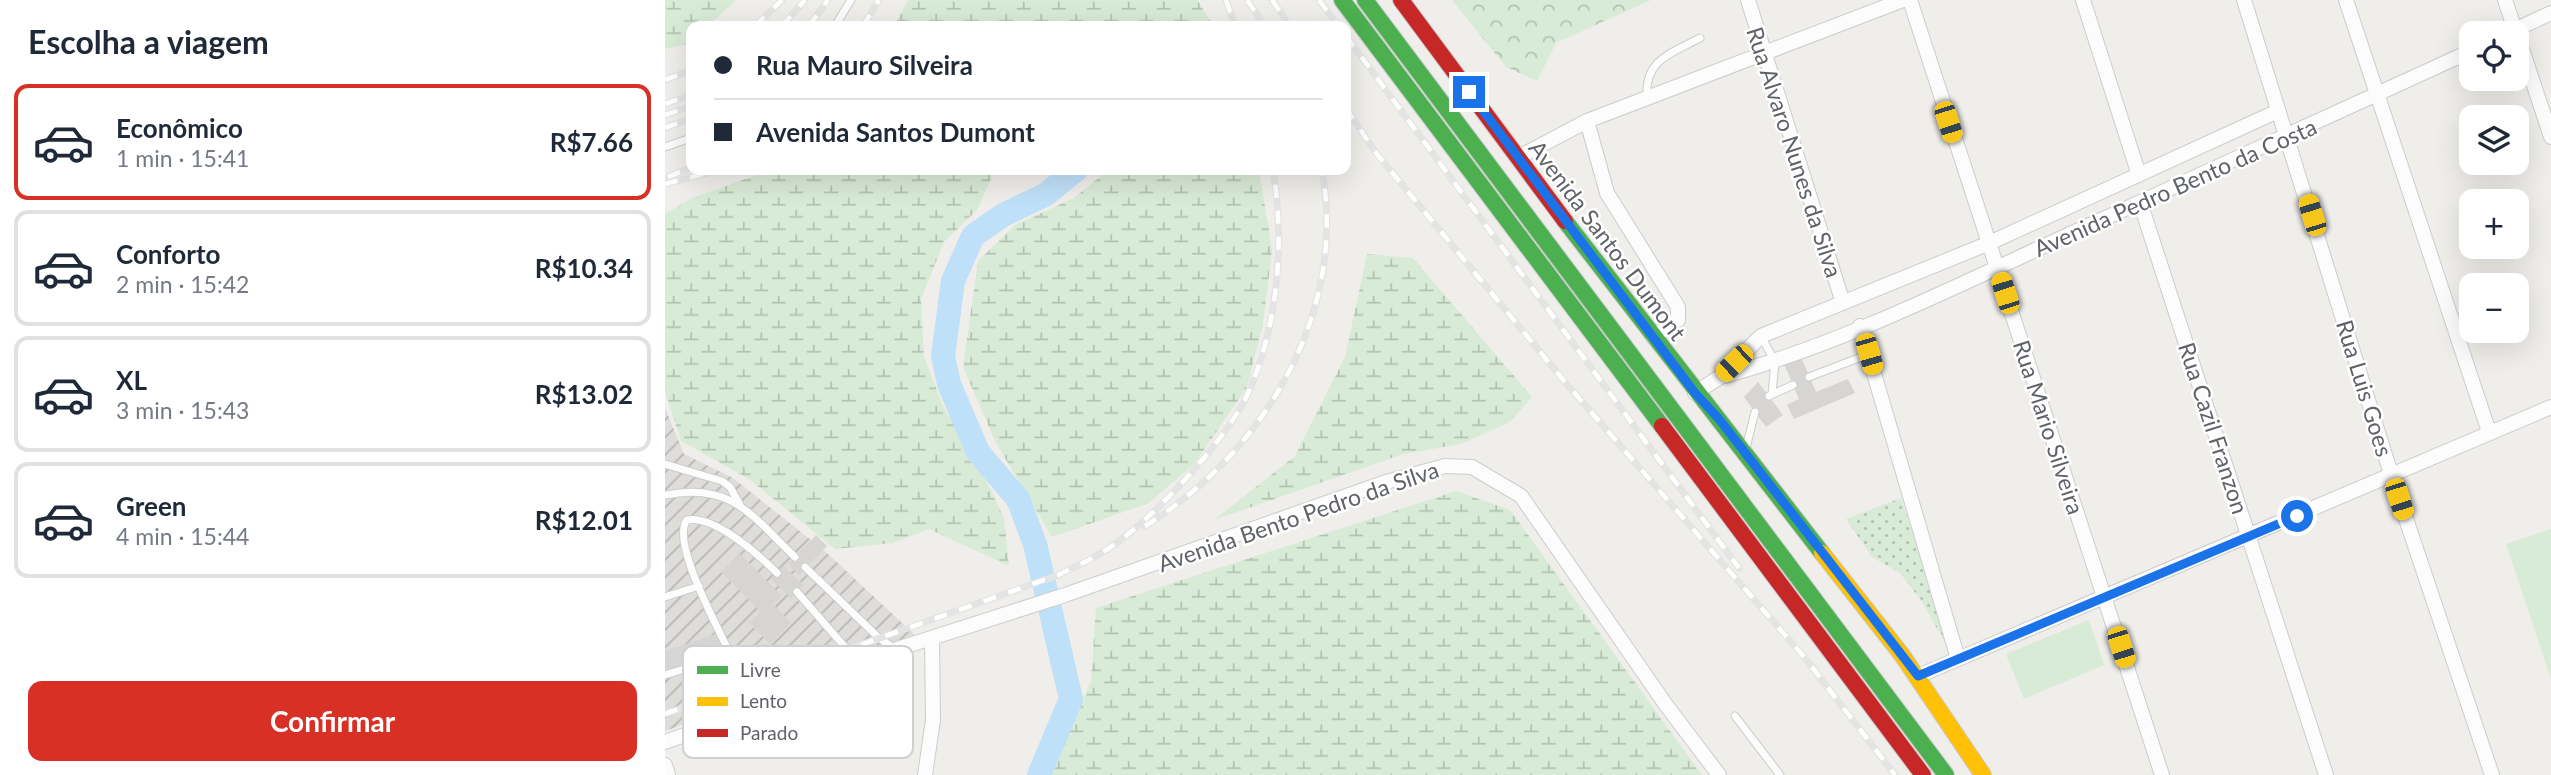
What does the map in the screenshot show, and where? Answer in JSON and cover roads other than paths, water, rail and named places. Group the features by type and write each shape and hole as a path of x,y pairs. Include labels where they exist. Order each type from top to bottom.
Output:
{"main road":[{"path":"1342,0 1923,775"},
{"path":"1365,0 1946,775"},
{"name":"Avenida Santos Dumont","path":"1401,0 1695,393 1745,452 1918,676 1983,775"}],"street":[{"name":"Rua Alvaro Nunes da Silva","path":"1748,0 1763,56 1843,303"},
{"path":"1517,158 1587,121 1763,56 1903,0"},
{"name":"Rua Mario Silveira","path":"1910,0 1987,244 1997,267 2162,775"},
{"path":"2083,0 2139,175"},
{"name":"Rua Luis Goes","path":"2244,0 2391,474 2492,775"},
{"path":"2346,0 2489,432"},
{"path":"2505,0 2511,21"},
{"path":"2529,25 2551,13"},
{"name":"Avenida Pedro Bento da Costa","path":"1720,377 1775,362 1997,267 2288,137 2459,56"},
{"path":"2529,75 2551,137"},
{"name":"Avenida Pedro Bento da Costa","path":"1695,393 1720,377 1762,336 1987,244 2279,111"},
{"path":"1587,121 1607,192 1678,307 1678,320 1653,337"},
{"name":"Rua Cazil Franzon","path":"2140,202 2326,775"},
{"path":"1860,326 1958,659"},
{"path":"1918,676 2551,407"},
{"name":"Avenida Bento Pedro da Silva","path":"912,646 1398,478 1445,466 1472,467 1521,496 1666,705 1719,775"},
{"path":"925,775 933,720 932,639"},
{"name":"Avenida Bento Pedro da Silva","path":"665,742 683,736"},
{"path":"665,765 669,775"}],"lane":[{"path":"838,21 851,0"},
{"path":"1647,99 1648,72 1657,62 1700,38"},
{"path":"665,147 686,140"},
{"path":"1762,336 1775,362 1771,395 1793,385"},
{"path":"1809,377 1869,354"},
{"path":"1745,452 1755,412"},
{"path":"665,464 722,481 730,486 741,506 795,557"},
{"path":"665,495 692,490 705,491 741,506"},
{"path":"726,646 699,586 682,538 681,527 687,520 698,518 709,521 752,551 777,573"},
{"path":"805,567 891,646"},
{"path":"665,597 699,586"},
{"path":"797,592 843,646"},
{"path":"665,675 683,670"},
{"path":"1735,716 1780,775"}],"waterway":[{"path":"1039,775 1071,699 1035,544 1018,499 978,452 949,384 943,356 953,281 973,236 1003,215 1045,195 1070,175"}],"railway":[{"path":"760,21 782,0"},
{"path":"786,21 805,0"},
{"path":"813,21 828,0"},
{"path":"866,21 879,0"},
{"path":"1226,0 1233,21"},
{"path":"1247,0 1262,21"},
{"path":"1272,0 1287,21"},
{"path":"1319,0 1334,21"},
{"path":"1351,43 1739,568"},
{"path":"665,80 686,72"},
{"path":"665,104 686,97"},
{"path":"665,115 686,108"},
{"path":"1351,116 1376,153 1565,382 1805,658 1895,775"},
{"path":"665,128 686,120"},
{"path":"668,177 686,169"},
{"path":"665,184 699,175"},
{"path":"857,646 1058,575 1088,560 1124,537 1166,500 1187,477 1240,409 1260,364 1277,281 1278,225 1274,175"},
{"path":"1145,526 1188,496 1227,460 1260,419 1288,374 1309,326 1322,275 1327,223 1322,175"},
{"path":"665,714 683,708"}]}
